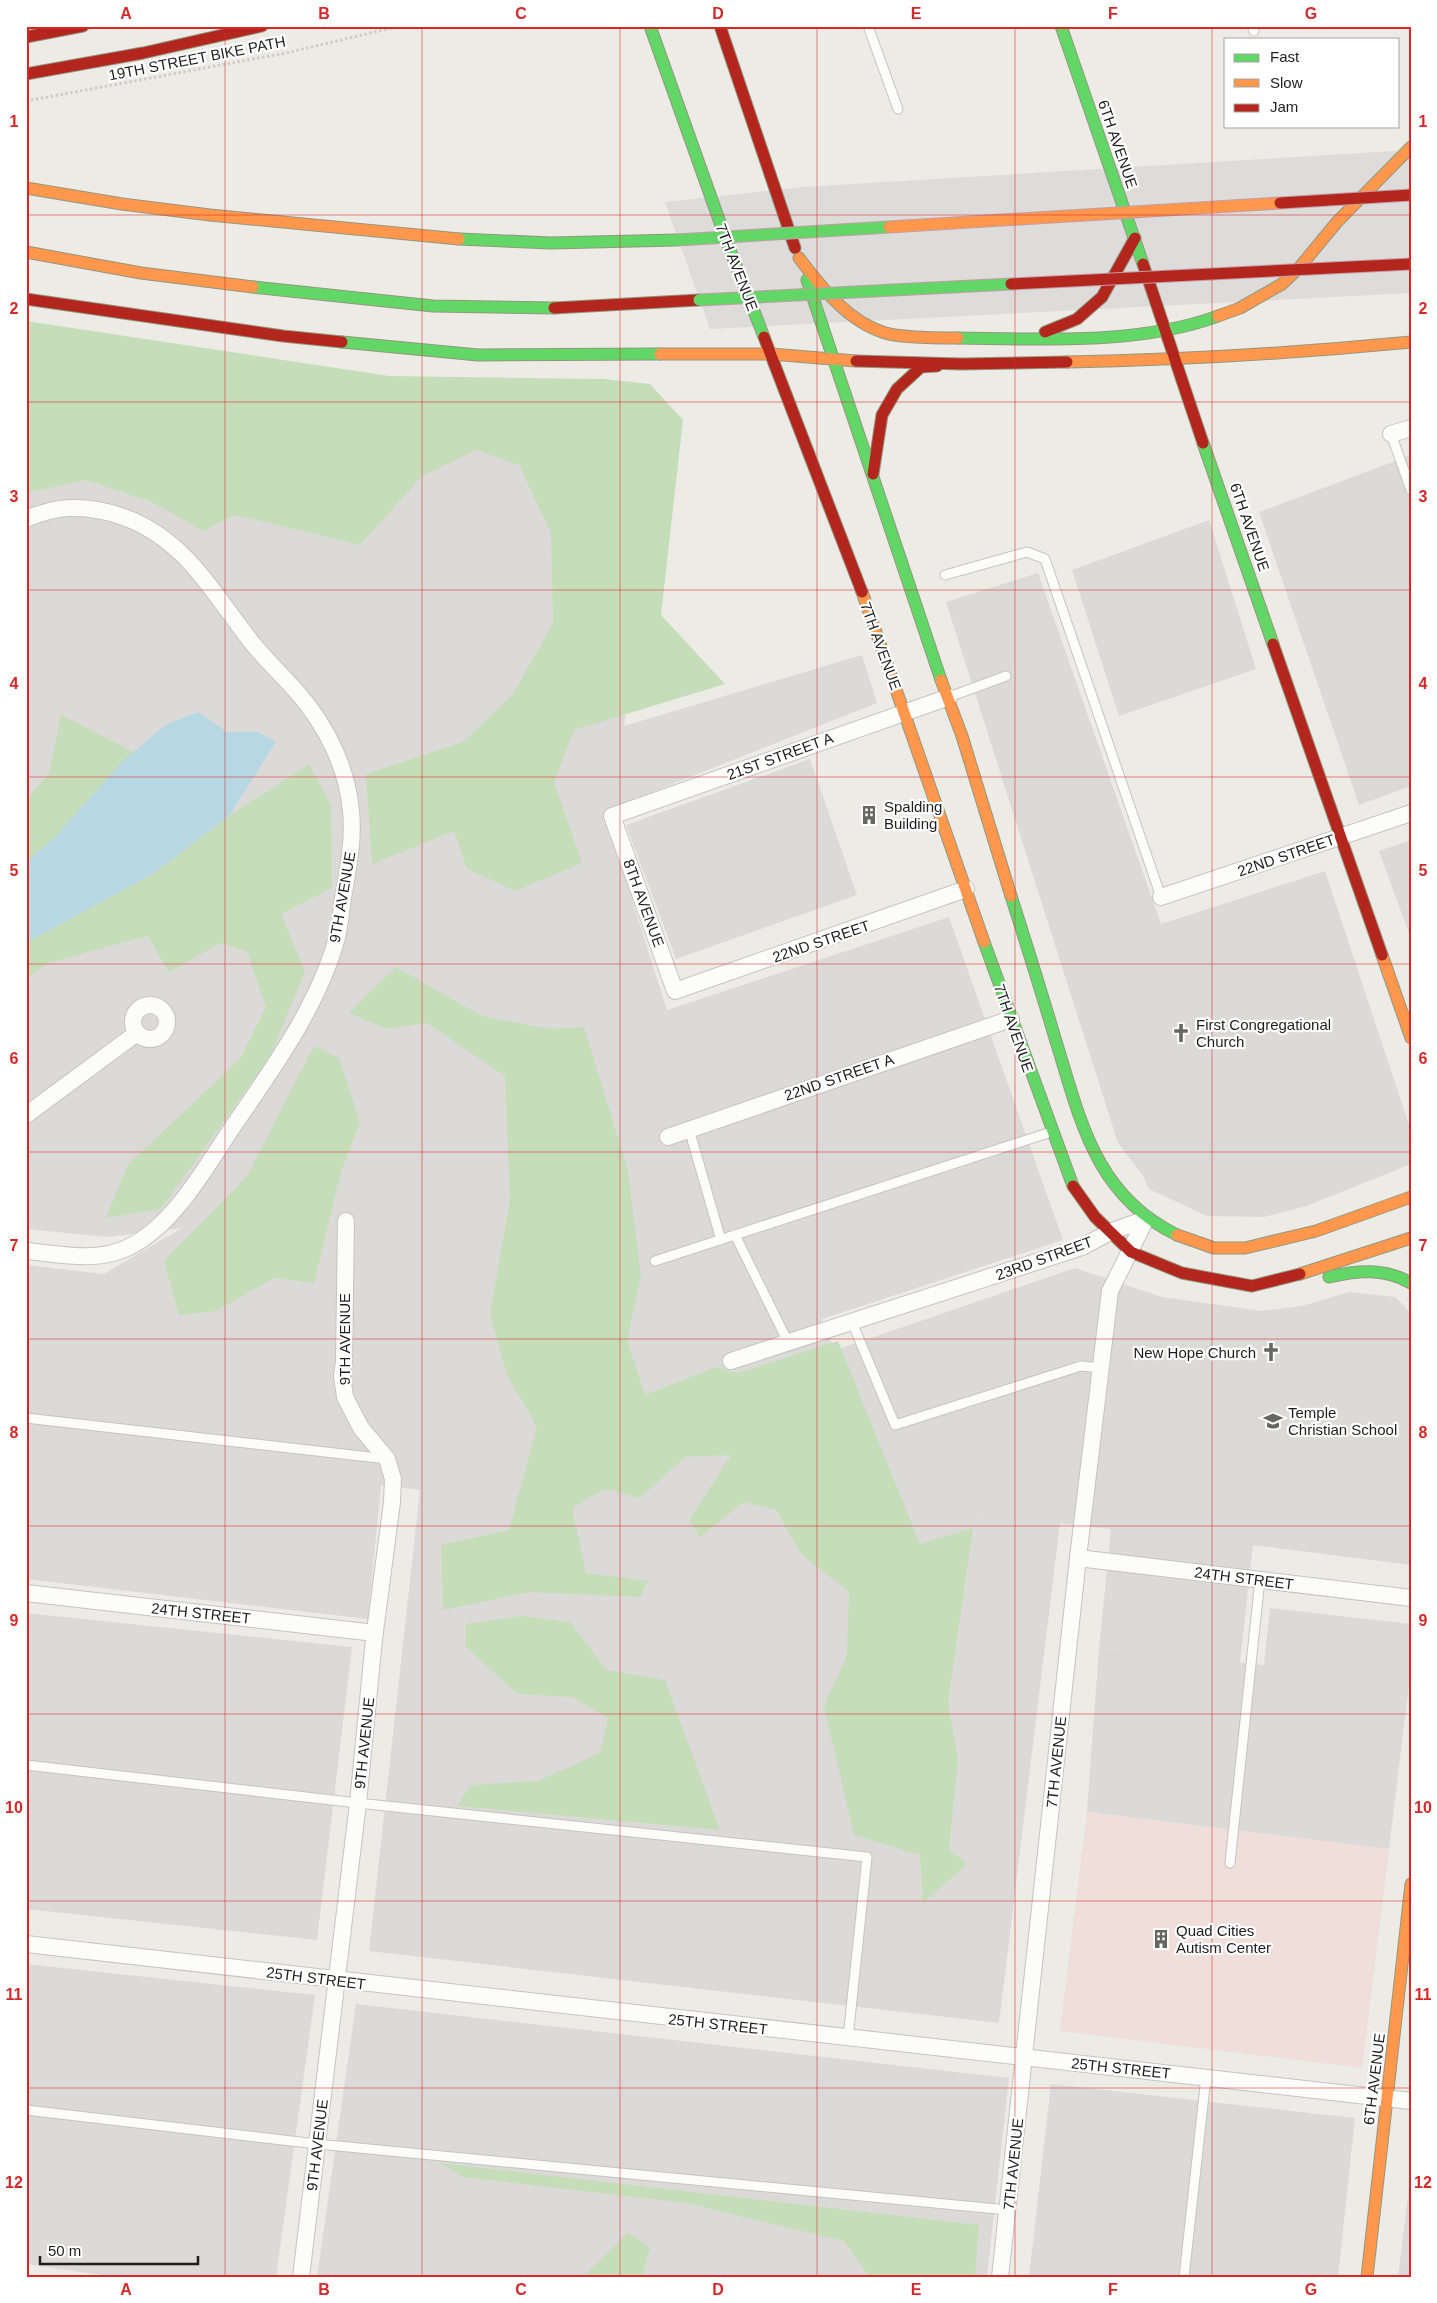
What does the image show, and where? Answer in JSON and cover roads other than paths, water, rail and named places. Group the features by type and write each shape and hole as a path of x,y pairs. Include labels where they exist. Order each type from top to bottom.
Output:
{"main road":[{"path":"26,38 82,26"},
{"path":"26,74 143,53 262,26"},
{"name":"7TH AVENUE","path":"650,26 728,246 843,540 1010,1019 1070,1182 1095,1218 1131,1252"},
{"path":"720,26 873,474 923,630 949,697 1086,1138 1103,1172 1127,1203 1146,1219 1188,1241 1222,1249 1245,1248 1281,1242 1318,1231 1411,1197"},
{"name":"6TH AVENUE","path":"1061,26 1135,238 1164,331 1411,1038"},
{"path":"731,62 735,33"},
{"path":"799,258 832,300 859,321 883,333 931,338 1111,336 1164,331 1206,321 1240,309 1274,290 1308,258 1336,223 1411,147"},
{"path":"26,188 210,216 444,238 551,243 677,240 1411,195"},
{"path":"1034,337 1077,319 1102,297 1135,238"},
{"path":"26,252 141,273 337,297 433,306 538,309 1411,264"},
{"path":"26,299 283,336 478,354 770,354 834,360 961,364 1175,360 1307,352 1411,342"},
{"path":"873,474 882,414 897,388 921,367 961,364"},
{"path":"1252,1286 1322,1268 1411,1238"},
{"path":"1131,1252 1182,1273 1217,1282 1252,1286 1298,1286 1346,1272 1385,1272 1411,1283"},
{"name":"6TH AVENUE","path":"1367,2277 1411,1884"}],"street":[{"path":"1391,434 1411,428"},
{"name":"9TH AVENUE","path":"26,519 41,512 74,506 133,519 170,541 205,577 251,641 314,713 338,756 351,810 352,827 352,845 336,940 320,981 295,1031 271,1070 186,1196 157,1226 132,1246 114,1254 91,1256 26,1251"},
{"name":"21ST STREET A","path":"612,816 949,697"},
{"name":"22ND STREET","path":"1162,897 1411,813"},
{"name":"8TH AVENUE","path":"612,816 675,991"},
{"name":"22ND STREET","path":"675,991 966,889"},
{"name":"22ND STREET A","path":"668,1136 1010,1019"},
{"path":"26,1114 137,1033"},
{"name":"23RD STREET","path":"731,1361 1082,1247 1110,1232 1146,1219"},
{"name":"7TH AVENUE","path":"1000,2277 1078,1558 1110,1291 1146,1219"},
{"name":"9TH AVENUE","path":"301,2277 335,1981 358,1803 375,1633 394,1479 387,1459 361,1428 345,1397 342,1376 344,1361 346,1222"},
{"name":"24TH STREET","path":"1078,1558 1411,1598"},
{"name":"24TH STREET","path":"26,1593 375,1633"},
{"name":"25TH STREET","path":"26,1944 335,1981 1411,2101"}],"lane":[{"path":"868,26 898,109"},
{"path":"1391,434 1411,490"},
{"path":"945,575 1027,552 1045,559 1162,897"},
{"path":"949,697 1006,676"},
{"path":"689,1129 721,1240"},
{"path":"655,1261 1051,1132"},
{"path":"734,1235 788,1342"},
{"path":"852,1322 895,1425 1081,1366 1101,1368"},
{"path":"26,1418 387,1459"},
{"path":"1230,1863 1260,1579"},
{"path":"26,1765 358,1803 867,1857 848,2038"},
{"path":"1184,2277 1206,2077"},
{"path":"26,2110 317,2144 1008,2210"}],"water":[{"path":"198,712 227,732 258,732 276,742 229,816 154,873 26,943 26,862 55,837 122,762 165,725"}],"place":[{"name":"Spalding Building","path":"869,815"},
{"name":"First Congregational Church","path":"1181,1033"},
{"name":"New Hope Church","path":"1271,1352"},
{"name":"Temple Christian School","path":"1273,1421"},
{"name":"Quad Cities Autism Center","path":"1161,1939"}]}
